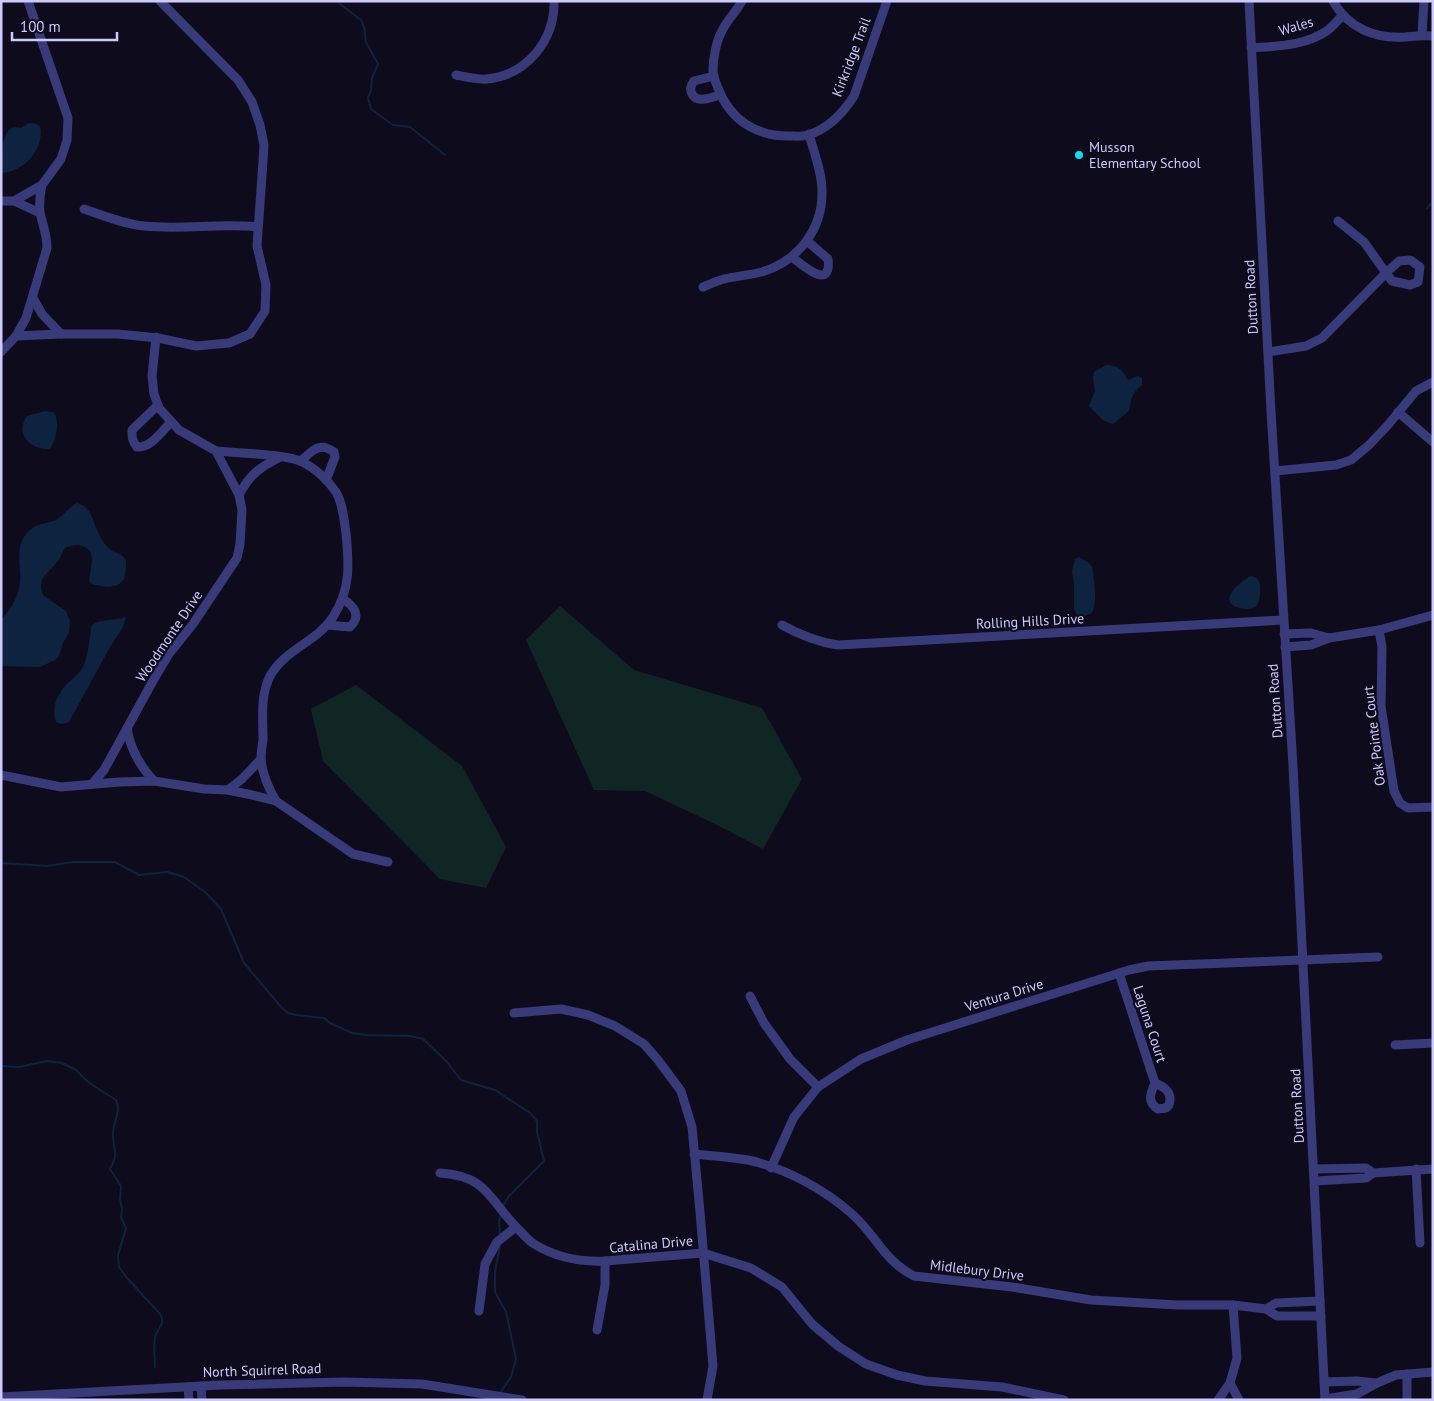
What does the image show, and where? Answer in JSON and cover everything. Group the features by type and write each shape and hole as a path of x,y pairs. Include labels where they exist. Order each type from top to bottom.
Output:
{"street":[{"path":"14,201 42,185 61,159 68,140 68,118 28,1"},
{"path":"16,336 118,334 156,337 196,346 229,343 250,334 265,311 266,285 257,246 264,145 260,125 252,102 238,80 160,1"},
{"path":"456,76 486,80 508,73 522,65 541,48 550,31 554,17 554,1"},
{"path":"702,287 722,279 762,272 787,261 807,241 816,223 821,205 822,191 818,167 809,134 772,136 755,130 731,112 720,95 713,69 720,34 742,1"},
{"name":"Kirkridge Trail","path":"809,134 819,130 838,117 854,96 887,1"},
{"name":"Dutton Road","path":"1249,1 1283,620 1293,766 1315,1181 1324,1399"},
{"path":"1333,1 1342,16 1365,31 1386,37 1433,36"},
{"path":"1422,35 1424,1"},
{"name":"Wales","path":"1251,48 1288,45 1312,39 1328,30 1342,16"},
{"path":"714,76 694,82 690,88 691,93 697,98 702,99 720,95"},
{"path":"1,352 16,336 26,318 47,248 47,238 40,213 42,185"},
{"path":"1,201 14,201 40,213"},
{"path":"84,209 117,220 144,226 237,225 257,227"},
{"path":"1268,352 1306,346 1322,338 1386,273 1364,242 1338,221"},
{"path":"792,257 814,275 825,273 829,268 828,259 807,241"},
{"path":"33,298 42,314 60,334"},
{"path":"156,337 152,376 154,394 158,405 171,422 186,435 216,451 280,457 301,461 326,480 336,494 343,515 349,559 348,582 343,599 327,625 314,638 280,662 270,676 265,691 262,708 261,759 268,786 276,801"},
{"path":"1275,472 1336,465 1351,460 1369,445 1416,391 1433,382"},
{"path":"158,405 132,430 133,442 137,447 149,444 171,422"},
{"path":"1398,412 1433,442"},
{"path":"301,461 313,450 321,446 327,447 334,452 335,457 326,480"},
{"name":"Woodmonte Drive","path":"92,784 104,770 169,654 193,624 237,558 242,529 242,510 239,495 216,451"},
{"path":"239,495 246,480 259,468 280,457"},
{"path":"327,625 350,627 355,622 355,609 343,599"},
{"path":"1285,647 1312,645 1329,638 1379,630 1433,615"},
{"name":"Rolling Hills Drive","path":"782,625 800,635 838,645 1283,620"},
{"name":"Oak Pointe Court","path":"1379,630 1382,647 1381,706 1394,791 1400,803 1408,808 1433,807"},
{"path":"1284,634 1311,633 1329,638"},
{"path":"1311,633 1312,645"},
{"path":"127,728 136,758 154,781"},
{"path":"228,790 242,779 261,759"},
{"path":"1,775 61,787 154,781 204,789 228,790 276,801 353,854 388,862"},
{"name":"Ventura Drive","path":"771,1168 794,1117 818,1087 861,1059 907,1040 1120,973 1148,966 1378,956"},
{"name":"Laguna Court","path":"1120,973 1155,1083"},
{"path":"750,996 764,1023 790,1059 818,1087"},
{"path":"514,1013 561,1009 588,1015 615,1026 644,1044 681,1091 692,1128 713,1366 707,1400"},
{"path":"1395,1045 1433,1043"},
{"name":"Midlebury Drive","path":"694,1154 749,1161 799,1178 853,1215 883,1252 903,1271 914,1276 1012,1287 1091,1300 1178,1305 1234,1305 1266,1309 1277,1316 1321,1316"},
{"path":"1314,1169 1366,1168 1372,1173"},
{"path":"1315,1181 1366,1178 1372,1173 1433,1168"},
{"path":"1416,1169 1420,1243"},
{"name":"Catalina Drive","path":"440,1173 457,1174 476,1182 488,1192 508,1220 533,1244 567,1258 604,1262 703,1254 751,1268 782,1287 812,1324 838,1346 866,1364 897,1375 924,1380 1002,1387 1064,1400"},
{"path":"479,1311 485,1264 497,1242 516,1227"},
{"path":"597,1330 605,1285 604,1262"},
{"name":"Midlebury Drive","path":"1266,1309 1276,1302 1320,1300"},
{"path":"1218,1400 1230,1383 1237,1358 1234,1305"},
{"path":"1324,1399 1357,1394 1396,1375 1433,1372"},
{"path":"1407,1374 1408,1400"},
{"path":"1324,1382 1357,1381 1377,1383"},
{"name":"North Squirrel Road","path":"1,1397 88,1396 201,1386 295,1382 380,1382 459,1389 522,1400"},
{"path":"1230,1383 1239,1400"},
{"path":"201,1386 202,1400"},
{"path":"188,1387 189,1400"}],"green space":[{"path":"560,606 634,670 762,708 802,779 763,849 645,791 594,790 526,640"},
{"path":"356,685 462,766 506,847 486,888 440,879 323,761 311,709"}],"water":[{"path":"29,123 40,126 41,135 36,151 25,164 9,172 1,173 5,135 14,127 21,128"},
{"path":"1106,365 1119,369 1128,380 1138,376 1142,378 1142,385 1134,393 1129,411 1113,424 1104,421 1089,406 1095,391 1094,372"},
{"path":"45,411 53,412 57,420 56,435 50,449 43,449 31,444 26,440 22,429 27,416"},
{"path":"77,503 89,511 99,535 106,545 125,559 126,568 123,579 120,583 112,586 91,584 89,581 92,561 91,552 85,547 79,546 65,548 44,577 41,585 44,596 66,611 70,621 69,632 59,656 40,667 1,666 1,620 12,606 19,589 19,551 24,537 33,528 56,520"},
{"path":"1079,557 1092,567 1095,590 1095,603 1092,613 1082,617 1077,615 1074,609 1072,571 1075,559"},
{"path":"1251,576 1259,580 1258,604 1248,609 1232,605 1230,597 1232,592 1241,582"},
{"path":"126,617 123,627 69,722 57,723 54,709 57,699 64,687 83,667 88,651 92,625 100,621"}],"waterway":[{"path":"336,1 361,20 366,42 378,64 372,78 368,98 371,109 393,125 410,127 445,155"},
{"path":"1427,208 1433,202"},
{"path":"1,863 47,866 73,862 115,862 139,875 167,872 184,877 205,892 221,909 244,963 288,1013 324,1018 330,1023 352,1033 410,1036 423,1039 447,1062 461,1080 495,1090 530,1113 537,1121 537,1132 544,1161 509,1196 503,1206"},
{"path":"1,1066 19,1067 47,1061 62,1063 76,1070 88,1082 116,1100 118,1112 113,1135 115,1157 110,1169 121,1186 121,1217 126,1228 118,1255 119,1267 162,1317 162,1323 154,1340 155,1367"},
{"path":"500,1235 499,1220 501,1215"},
{"path":"500,1245 495,1272 495,1292 506,1312 516,1359 511,1377 500,1393"}],"place":[{"name":"Musson Elementary School","path":"1079,155"}]}
